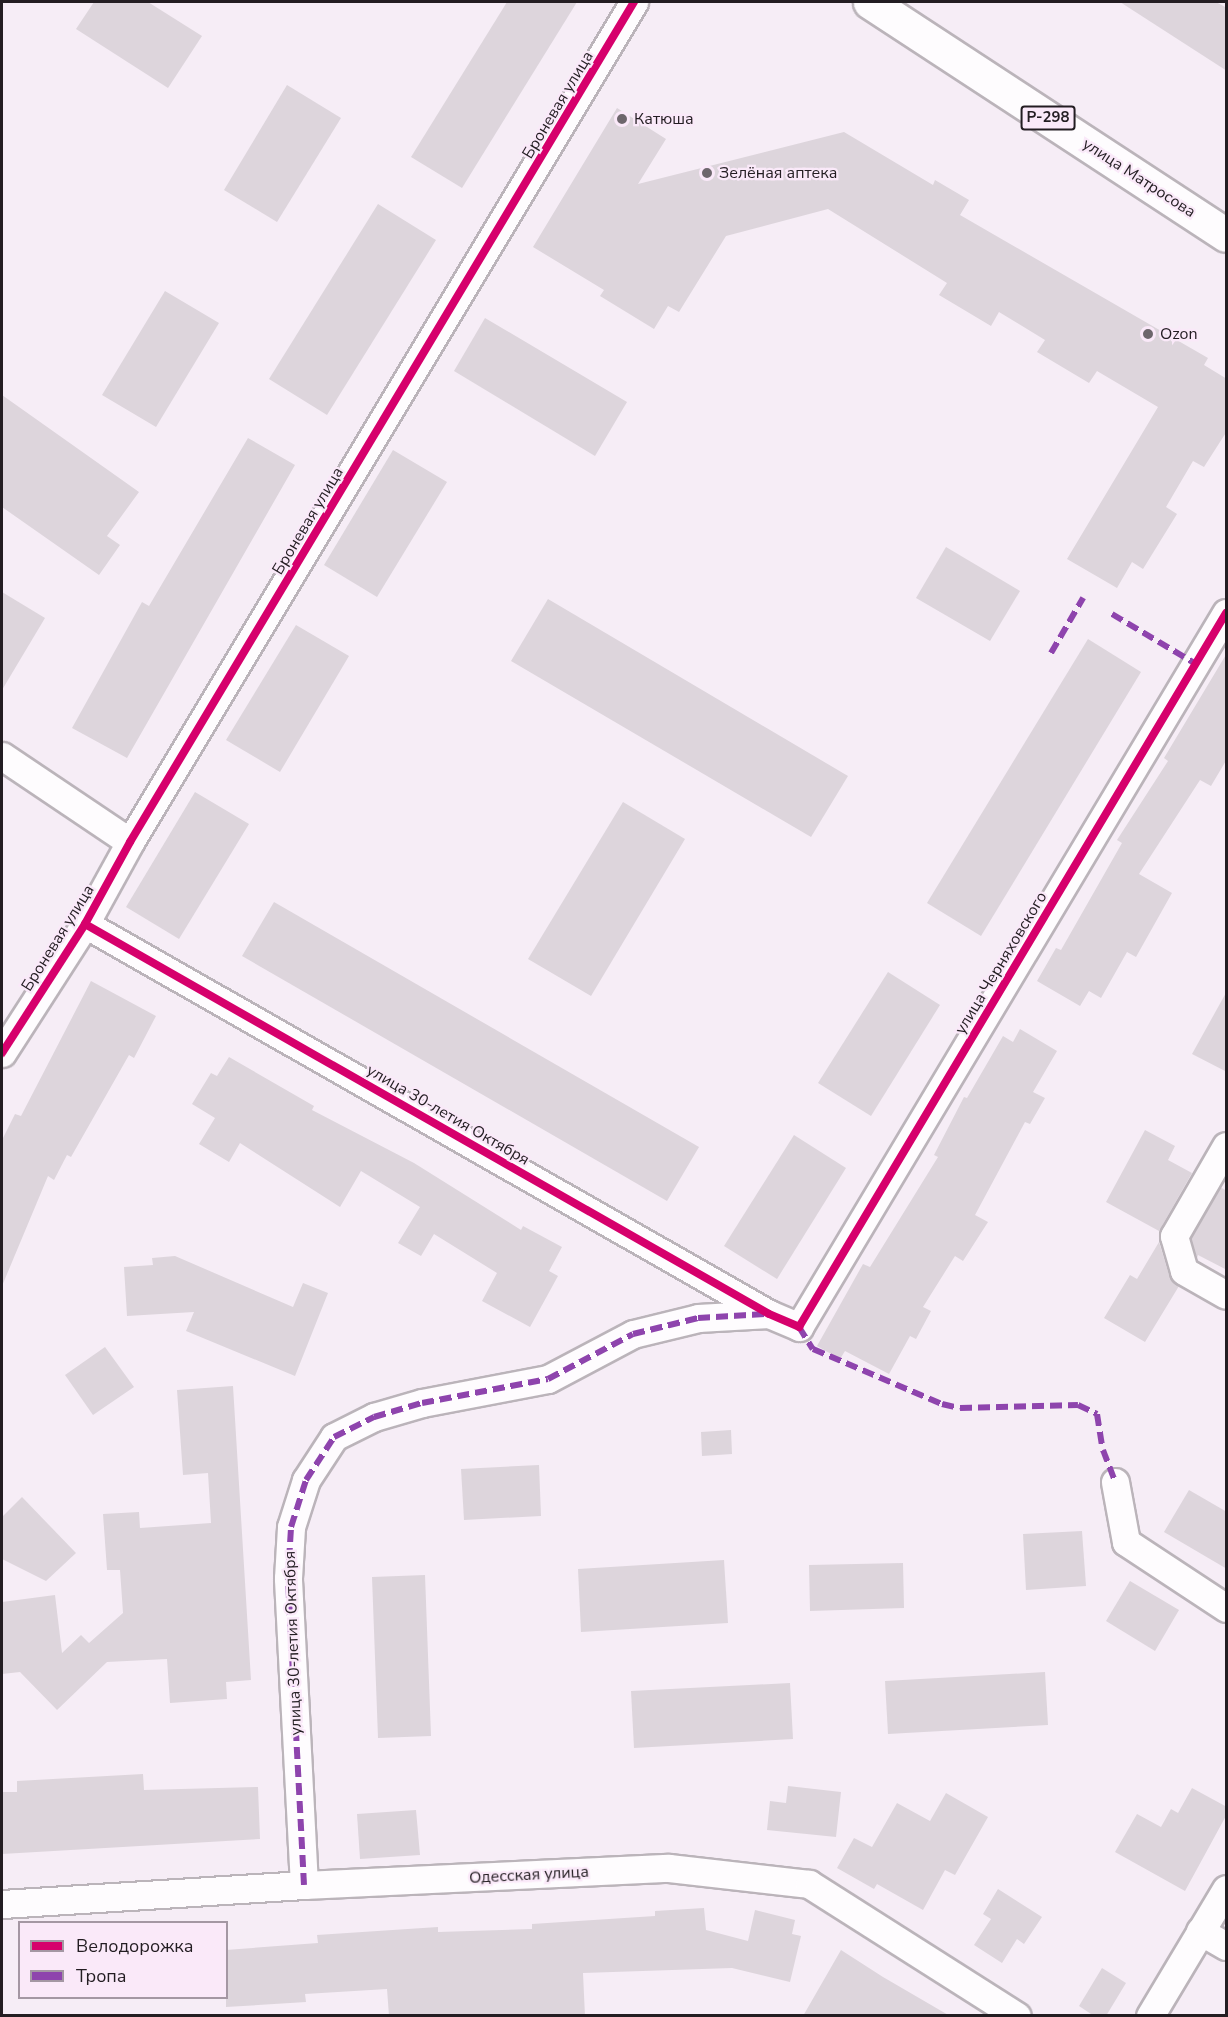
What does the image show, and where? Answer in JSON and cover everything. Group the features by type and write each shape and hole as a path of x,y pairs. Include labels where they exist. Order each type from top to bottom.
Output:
{"highway":[{"name":"улица Матросова","path":"870,2 1227,235"}],"street":[{"name":"Броневая улица","path":"2,1053 85,924 130,842 634,2"},
{"name":"улица Черняховского","path":"799,1327 1227,613"},
{"path":"2,756 130,842"},
{"name":"улица 30-летия Октября","path":"85,924 769,1314 799,1327"},
{"path":"1227,1146 1174,1236 1184,1271 1227,1295"},
{"name":"улица 30-летия Октября","path":"304,1885 288,1578 291,1527 306,1480 334,1437 374,1417 422,1403 486,1394 548,1379 633,1334 698,1317 769,1314"},
{"path":"1115,1482 1126,1542 1227,1608"},
{"name":"Одесская улица","path":"2,1904 304,1885 669,1868 809,1884 1017,2016"},
{"path":"1150,2016 1227,1888"},
{"path":"1200,1931 1227,1946"}],"building":[{"path":"94,2 148,2 202,36 168,88 76,29"},
{"path":"507,2 577,2 462,188 411,157"},
{"path":"1120,2 1216,2 1227,8 1227,71"},
{"path":"287,85 341,118 277,222 224,190"},
{"path":"617,108 666,139 638,184 844,132 933,185 935,180 969,200 960,215 1208,358 1204,365 1227,379 1227,431 1204,467 1193,461 1166,507 1177,514 1143,569 1132,562 1117,588 1067,559 1158,407 1097,371 1089,383 1037,352 1045,340 999,312 991,326 939,295 947,283 828,209 726,236 679,312 668,306 654,329 600,296 604,290 533,247"},
{"path":"378,204 436,240 327,415 269,379"},
{"path":"165,291 219,323 156,427 102,395"},
{"path":"485,318 627,402 595,456 454,371"},
{"path":"2,395 139,492 107,536 120,545 99,575 2,507"},
{"path":"248,438 295,465 127,758 72,728 142,602 149,606"},
{"path":"393,450 447,482 377,597 324,565"},
{"path":"946,547 1020,591 990,641 916,598"},
{"path":"2,592 45,618 2,690"},
{"path":"548,599 848,776 811,837 511,661"},
{"path":"296,625 349,656 280,772 226,740"},
{"path":"1088,639 1141,672 981,936 927,903"},
{"path":"1227,653 1227,759 1211,786 1200,780 1139,874 1172,893 1136,957 1127,952 1101,998 1089,991 1080,1006 1037,981 1056,948 1061,950 1122,843 1117,840 1168,761 1164,758"},
{"path":"195,792 249,824 179,939 126,907"},
{"path":"623,802 685,839 591,996 528,959"},
{"path":"274,902 699,1147 667,1201 242,956"},
{"path":"888,972 940,1005 871,1116 818,1083"},
{"path":"91,981 156,1016 134,1058 129,1055 71,1157 67,1155 54,1180 48,1176 2,1286 2,1140 15,1114 21,1116"},
{"path":"1227,991 1227,1072 1192,1054"},
{"path":"1020,1029 1057,1051 1033,1092 1045,1098 1030,1124 1025,1122 975,1215 988,1222 963,1261 955,1256 923,1307 931,1311 916,1339 910,1336 889,1374 845,1351 840,1359 817,1346 863,1264 870,1267 938,1157 934,1155 964,1097 967,1098 1003,1036 1013,1042"},
{"path":"229,1057 314,1106 312,1110 414,1163 521,1230 523,1226 562,1247 549,1271 558,1276 530,1327 482,1301 497,1273 434,1234 421,1256 398,1243 420,1207 361,1171 340,1207 240,1143 229,1162 199,1144 215,1118 192,1104 211,1073 217,1076"},
{"path":"1145,1130 1175,1146 1168,1160 1192,1173 1159,1231 1106,1202"},
{"path":"794,1135 846,1168 777,1279 724,1246"},
{"path":"1220,1187 1227,1191 1227,1270 1198,1255 1197,1258 1191,1238"},
{"path":"1159,1242 1169,1275 1179,1286 1145,1342 1104,1318 1130,1275 1137,1279"},
{"path":"175,1256 293,1307 303,1283 328,1293 295,1376 186,1331 194,1312 127,1316 124,1267 153,1265 152,1258"},
{"path":"105,1347 134,1387 93,1415 65,1375"},
{"path":"233,1386 251,1680 226,1682 227,1699 170,1703 167,1659 107,1662 57,1710 20,1672 2,1674 2,1602 55,1595 62,1653 81,1635 89,1643 123,1613 120,1570 107,1570 103,1514 139,1512 140,1528 211,1523 208,1473 183,1475 177,1390"},
{"path":"731,1430 732,1454 702,1456 701,1432"},
{"path":"539,1465 541,1516 464,1520 461,1469"},
{"path":"1189,1490 1227,1512 1227,1569 1164,1532"},
{"path":"22,1497 76,1553 46,1581 2,1559 2,1517"},
{"path":"1082,1531 1086,1586 1026,1590 1023,1534"},
{"path":"724,1560 728,1623 581,1632 578,1569"},
{"path":"903,1563 904,1608 810,1611 809,1565"},
{"path":"425,1575 431,1736 378,1738 372,1577"},
{"path":"1130,1581 1179,1610 1155,1651 1106,1621"},
{"path":"1045,1672 1048,1725 888,1734 885,1681"},
{"path":"790,1683 793,1739 634,1748 631,1691"},
{"path":"143,1774 144,1790 258,1787 260,1839 2,1854 2,1792 17,1792 17,1781"},
{"path":"788,1786 841,1792 836,1837 767,1830 770,1801 786,1803"},
{"path":"1192,1788 1227,1807 1227,1814 1185,1891 1115,1852 1137,1814 1161,1827 1171,1809 1178,1813"},
{"path":"946,1793 988,1817 955,1875 945,1870 923,1910 877,1884 874,1889 837,1868 854,1838 872,1847 897,1803 930,1821"},
{"path":"416,1810 420,1855 360,1859 357,1814"},
{"path":"998,1889 1042,1917 1024,1944 1017,1939 1002,1963 974,1945 991,1919 983,1914"},
{"path":"704,1908 706,1930 748,1941 755,1910 795,1920 792,1934 801,1936 790,1982 732,1968 583,1973 585,2016 389,2016 387,1989 305,1994 306,2002 226,2007 228,1950 318,1943 317,1935 438,1927 438,1932 532,1929 532,1924 655,1916 655,1911"},
{"path":"841,1950 883,1977 950,2016 803,2016"},
{"path":"1102,1968 1126,1983 1106,2016 1094,2016 1079,2006"}],"marked path":[{"path":"1051,653 1083,598"},
{"path":"1112,614 1196,664"},
{"path":"304,1885 288,1578 291,1527 306,1480 334,1437 374,1417 422,1403 548,1379 633,1334 698,1318 765,1314"},
{"path":"799,1327 813,1349 942,1404 960,1408 1078,1405 1097,1414 1103,1450 1115,1482"}],"cycle path":[{"path":"2,1053 85,924 130,842 634,2"},
{"path":"85,924 769,1314 799,1327 1226,613"}],"place":[{"name":"Катюша","path":"622,119"},
{"name":"Зелёная аптека","path":"707,173"},
{"name":"Ozon","path":"1148,334"}]}
